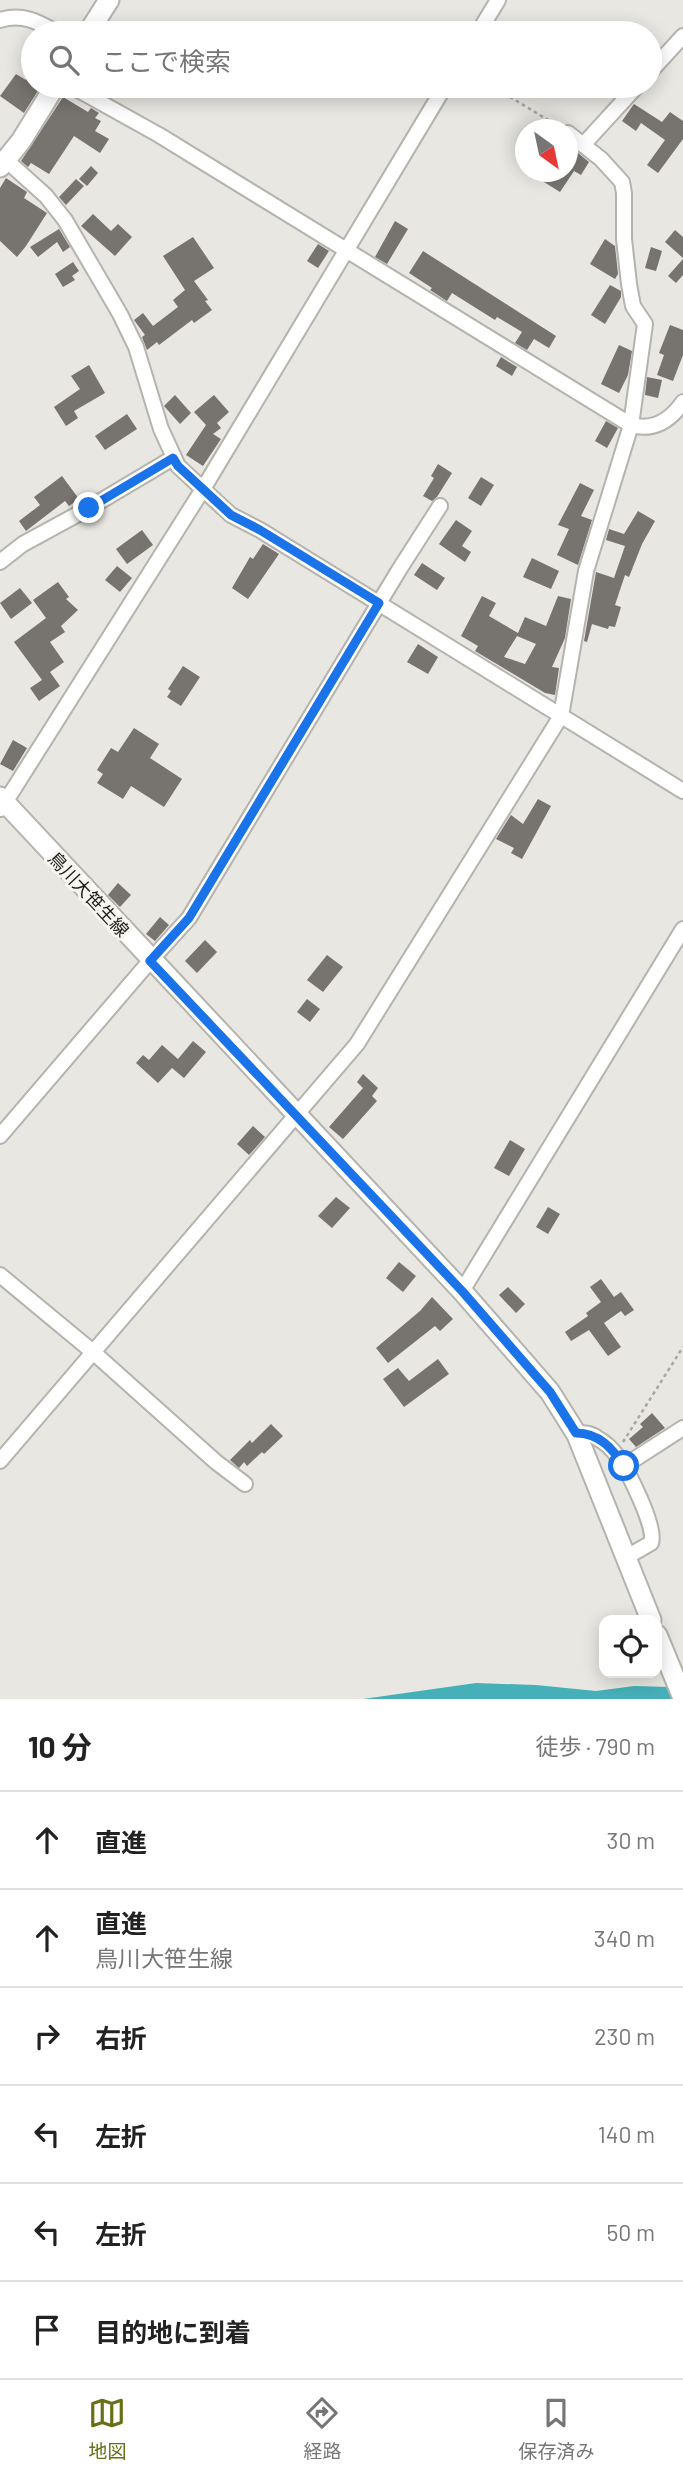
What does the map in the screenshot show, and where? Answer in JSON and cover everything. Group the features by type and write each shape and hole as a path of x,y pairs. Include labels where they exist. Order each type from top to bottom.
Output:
{"street":[{"path":"96,21 109,0"},
{"path":"485,21 498,0"},
{"path":"0,20 12,17 33,21"},
{"path":"662,59 683,36"},
{"path":"48,98 21,141 3,163 46,196 65,220 120,314 136,347 178,466 236,517 683,791"},
{"path":"93,98 159,135 631,425 654,426 667,421 683,402"},
{"path":"2,803 203,489 438,98"},
{"path":"583,145 626,98"},
{"path":"0,1461 357,1044 561,716 586,571 631,425 645,324 633,306 629,284 622,182 615,172 578,141"},
{"path":"0,562 23,544 173,458"},
{"path":"0,1136 189,918 440,506"},
{"name":"鳥川大笹生線","path":"2,803 462,1291 550,1392 576,1433 648,1615"},
{"path":"462,1291 683,929"},
{"path":"0,1275 245,1484"},
{"path":"624,1466 683,1428"},
{"path":"576,1433 594,1435 615,1453 624,1466 653,1534 651,1543 626,1562"},
{"path":"662,1647 683,1698"}],"path":[{"path":"511,98 545,119"},
{"path":"615,1453 683,1347"}],"water":[{"path":"476,1683 596,1691 634,1686 670,1687 683,1699 363,1699"}],"building":[{"path":"16,74 21,77 21,98 33,98 24,113 0,96"},
{"path":"62,98 88,112 91,108 99,113 95,118 101,121 95,131 109,139 100,153 74,136 49,174 31,163 28,167 21,161"},
{"path":"634,104 662,122 670,112 683,121 683,139 658,173 647,165 665,140 641,123 636,131 622,121"},
{"path":"578,153 589,162 581,175 578,173"},
{"path":"91,166 98,173 87,186 79,179"},
{"path":"6,178 27,192 24,198 47,213 17,257 0,241 0,188"},
{"path":"76,179 84,186 66,205 59,197"},
{"path":"544,182 567,182 560,192"},
{"path":"93,214 111,231 118,224 132,237 115,256 81,226"},
{"path":"395,221 408,229 387,264 375,257"},
{"path":"59,229 70,247 63,252 57,242 38,257 30,247"},
{"path":"675,230 683,237 683,258 665,242"},
{"path":"193,237 214,268 194,281 212,310 147,350 142,337 145,335 134,320 143,313 153,326 178,307 173,300 185,290 163,256"},
{"path":"605,239 615,246 618,274 615,279 590,264"},
{"path":"318,244 329,251 318,268 307,261"},
{"path":"651,247 662,251 656,271 645,268"},
{"path":"423,251 556,336 549,348 534,339 527,350 515,343 522,332 497,317 495,320 452,293 447,301 430,290 432,288 409,273"},
{"path":"683,259 683,275 676,283 668,276"},
{"path":"73,262 79,271 72,276 75,280 63,287 55,274"},
{"path":"610,285 621,291 621,297 605,324 591,315"},
{"path":"670,325 683,330 683,355 673,381 657,375 664,355 659,353"},
{"path":"619,345 632,351 628,375 619,393 601,384"},
{"path":"501,357 517,367 512,376 496,366"},
{"path":"89,365 105,393 74,411 78,418 66,426 54,407 80,389 71,376"},
{"path":"647,377 662,380 658,398 645,395"},
{"path":"175,395 191,413 180,424 164,406"},
{"path":"214,395 229,412 217,423 221,428 213,434 221,439 203,466 186,455 206,425 194,412"},
{"path":"127,414 137,429 105,450 95,436"},
{"path":"606,421 618,428 607,448 595,441"},
{"path":"438,464 452,473 432,501 423,496 434,478 431,476"},
{"path":"62,476 79,499 69,506 65,501 26,531 19,521 40,505 34,497"},
{"path":"481,477 494,485 481,506 468,498"},
{"path":"580,483 594,490 581,516 592,520 578,565 557,555 569,529 558,525"},
{"path":"638,511 655,521 642,544 629,577 625,575 615,605 621,607 615,627 609,626 608,629 592,624 587,642 584,641 596,572 614,578 625,546 606,540 609,529 624,534"},
{"path":"456,520 472,531 462,546 471,552 465,562 439,544"},
{"path":"142,530 153,545 127,564 116,549"},
{"path":"263,544 279,554 248,599 232,588 250,557 253,559"},
{"path":"532,558 559,571 551,589 523,577"},
{"path":"422,563 445,578 437,590 414,575"},
{"path":"117,566 132,578 120,592 105,580"},
{"path":"58,582 69,597 66,599 78,610 61,626 65,632 50,642 64,662 50,672 60,686 39,701 30,688 42,680 14,642 46,618 33,600"},
{"path":"20,588 32,603 11,619 0,603"},
{"path":"482,596 496,603 489,616 518,633 525,617 546,626 558,596 571,599 565,638 552,667 559,668 555,695 545,693 475,651 478,646 461,636","holes":["517,636 536,644 525,664 504,657"]},
{"path":"418,644 438,657 428,674 407,662"},
{"path":"183,666 200,677 181,706 167,697 171,691 168,689"},
{"path":"134,728 159,744 150,758 182,779 164,807 131,786 123,799 97,783 103,774 97,770 111,748 118,752"},
{"path":"13,740 27,748 13,771 0,764"},
{"path":"538,799 551,806 522,859 511,853 514,848 496,839 511,815 523,824"},
{"path":"118,883 131,895 120,907 108,895"},
{"path":"160,917 169,925 155,941 146,934"},
{"path":"205,940 217,952 197,973 185,961"},
{"path":"327,955 343,967 323,992 307,980"},
{"path":"307,999 320,1009 310,1022 297,1012"},
{"path":"193,1041 206,1052 184,1078 172,1068 158,1083 136,1063 143,1055 149,1060 162,1045 178,1059"},
{"path":"363,1074 378,1088 372,1096 377,1101 343,1139 329,1127 363,1088 357,1082"},
{"path":"253,1126 265,1137 249,1155 237,1144"},
{"path":"510,1140 525,1149 509,1176 494,1168"},
{"path":"336,1197 350,1208 332,1228 318,1216"},
{"path":"548,1207 560,1214 548,1234 536,1227"},
{"path":"399,1262 416,1276 403,1292 386,1278"},
{"path":"601,1279 614,1297 621,1292 634,1310 625,1316 621,1311 604,1323 621,1347 608,1356 589,1330 571,1341 565,1332 588,1316 586,1313 601,1302 590,1287"},
{"path":"508,1287 525,1304 516,1313 499,1295"},
{"path":"432,1297 453,1319 440,1331 435,1326 388,1363 376,1348 420,1311"},
{"path":"438,1359 449,1374 404,1407 383,1379 398,1368 409,1381"},
{"path":"652,1413 665,1428 636,1447 629,1439 643,1427 640,1424"},
{"path":"271,1424 283,1436 264,1454 262,1452 247,1466 244,1462 239,1468 230,1460 250,1440 252,1443"}],"route":[{"path":"89,508 173,458 178,466 231,515 379,603 189,918 150,961 462,1291 550,1392 576,1433 594,1435 615,1453 624,1466"}]}
